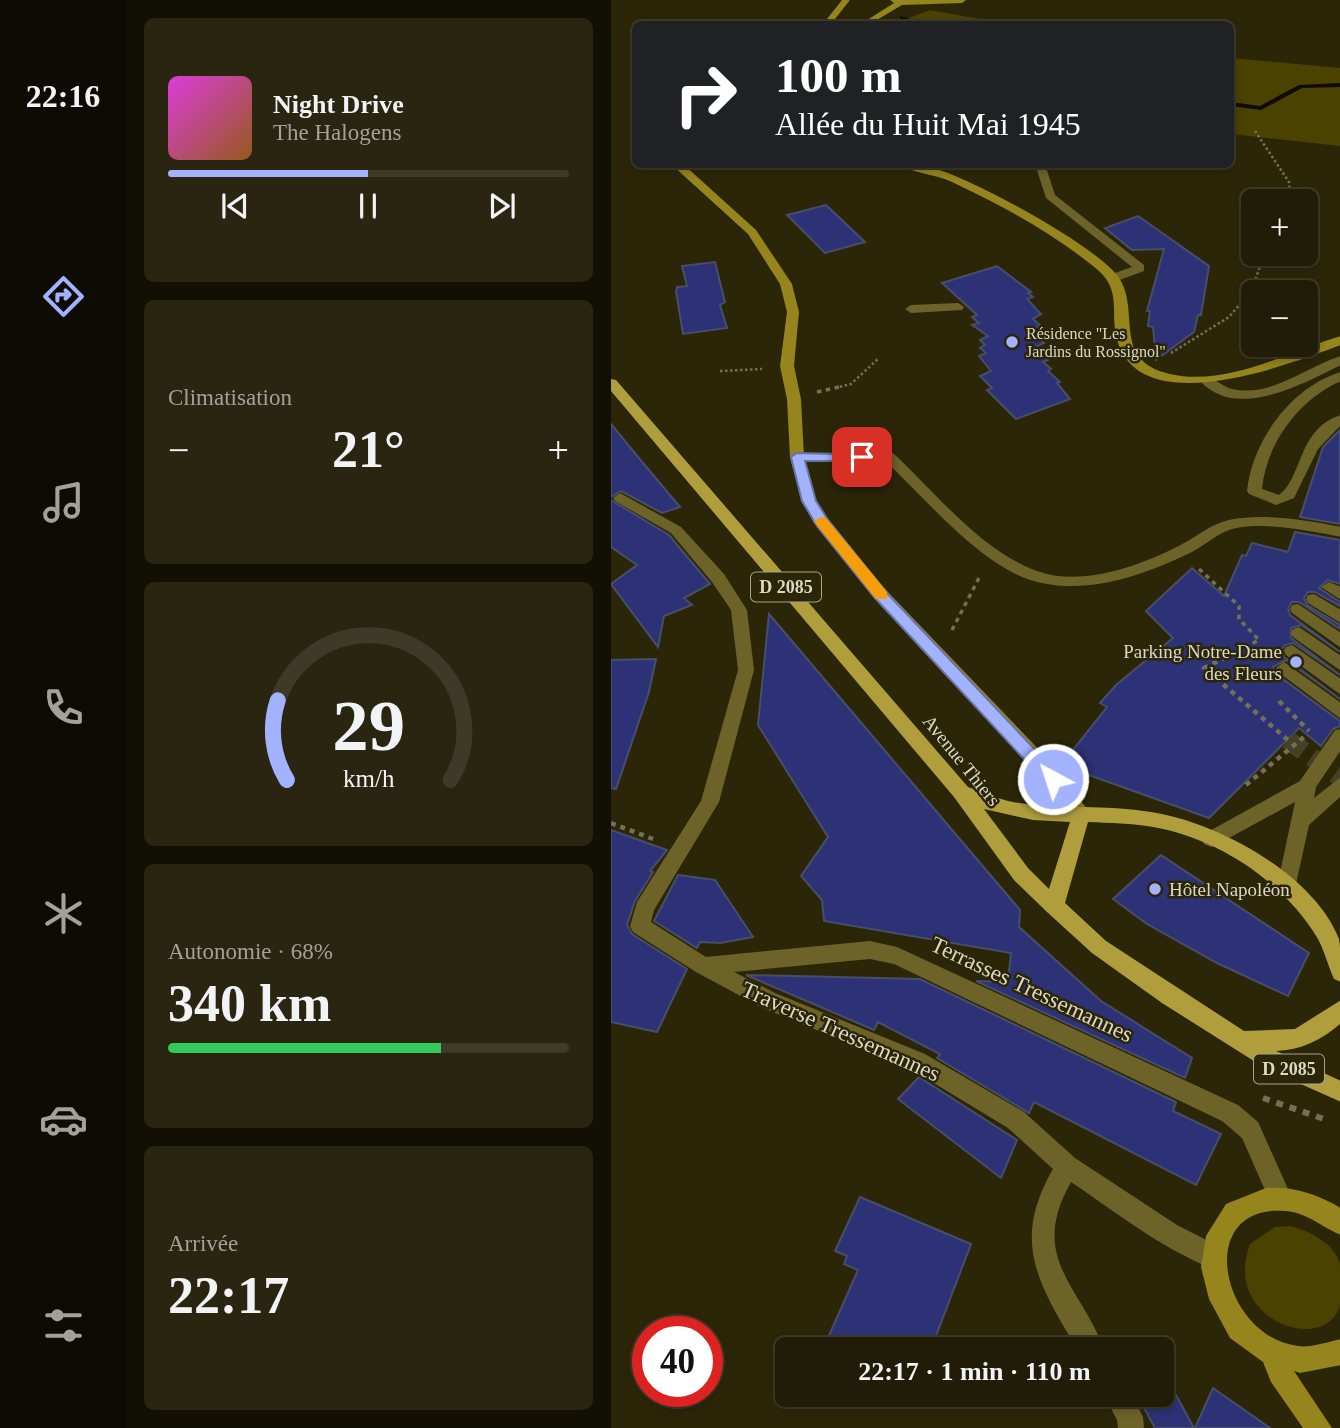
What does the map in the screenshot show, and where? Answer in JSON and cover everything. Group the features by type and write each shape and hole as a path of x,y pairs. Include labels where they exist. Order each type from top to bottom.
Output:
{"main road":[{"name":"Avenue Thiers","path":"611,383 961,792 1021,873 1054,906 1099,947 1138,975 1273,1061 1340,1092"},
{"name":"D 2085","path":"961,792 1000,809 1026,814 1152,819 1211,839 1264,869 1287,887 1334,935 1340,973"},
{"path":"1054,906 1081,815"},
{"name":"D 2085","path":"1240,1041 1294,1041 1312,1035 1340,1009"}],"street":[{"path":"829,21 845,0"},
{"path":"869,21 896,2 962,0"},
{"path":"680,168 752,232 786,284 793,312 787,366 792,391 797,457 809,501 822,523 880,594 1039,761 1081,815"},
{"path":"918,168 939,173 966,186 1086,253 1113,278 1123,304 1125,347 1134,360 1147,369 1182,379 1207,382 1248,373 1340,340"},
{"path":"1041,168 1050,196 1140,268 1113,278"},
{"path":"911,309 958,307"},
{"path":"1207,382 1217,391 1250,394 1273,389 1340,360"},
{"path":"1340,376 1303,397 1272,438 1254,477 1254,491 1273,499 1286,499 1293,494 1306,457 1331,423 1340,419"},
{"path":"797,457 888,456 993,552 1033,575 1061,580 1118,577 1185,549 1229,525 1312,525 1340,532"},
{"path":"620,498 676,530 718,578 739,610 746,670 710,802 680,849"},
{"path":"1314,599 1340,618"},
{"path":"1298,609 1340,642"},
{"path":"1299,633 1340,665"},
{"path":"1292,651 1340,689"},
{"path":"1284,668 1340,713"},
{"path":"1287,887 1307,786 1340,735"},
{"path":"1299,823 1340,784"},
{"path":"1211,839 1307,786"},
{"name":"Traverse Tressemannes","path":"680,849 644,908 640,926 703,966 769,1000 917,1061 1016,1120 1067,1166 1167,1234 1213,1257"},
{"name":"Terrasses Tressemannes","path":"703,966 870,950 897,956 978,992 1230,1114 1250,1129 1280,1198"},
{"path":"1067,1166 1044,1213 1041,1248 1060,1294 1084,1337"},
{"path":"1340,1223 1313,1205 1280,1198 1256,1201 1237,1213 1221,1231 1213,1257 1213,1277 1220,1300 1233,1322 1250,1340 1272,1353 1309,1360 1340,1352"},
{"path":"1272,1353 1280,1373 1319,1428"},
{"path":"1124,1407 1130,1418 1131,1428"}],"path":[{"path":"1255,131 1259,142 1277,159 1291,189"},
{"path":"1147,369 1229,317 1251,290 1260,266"},
{"path":"792,391 825,393 851,384 878,359"},
{"path":"720,371 757,369"},
{"path":"1185,549 1194,565 1239,606 1239,619 1259,640 1204,668 1288,740"},
{"path":"939,656 993,552"},
{"path":"1240,790 1306,736"},
{"path":"611,823 680,849"},
{"path":"1230,1114 1242,1091 1337,1124"}],"shaded area":[{"path":"930,10 991,21 902,21"},
{"path":"1234,58 1340,68 1340,146 1234,134"},
{"path":"1290,1226 1316,1236 1331,1248 1340,1263 1340,1305 1331,1320 1316,1328 1298,1328 1279,1322 1262,1311 1250,1293 1245,1271 1250,1244 1275,1227"}],"building":[{"path":"826,205 865,242 825,253 787,215"},
{"path":"1138,216 1209,266 1201,315 1198,315 1194,332 1156,360 1153,327 1148,326 1150,311 1147,311 1164,249 1132,250 1105,228"},
{"path":"715,262 725,302 720,305 727,328 683,334 676,291 677,287 687,286 682,266"},
{"name":"Résidence \"Les Jardins du Rossignol\"","path":"997,266 1031,292 1028,293 1033,297 1027,299 1041,314 1033,319 1040,325 1033,329 1038,334 1035,336 1044,343 1037,346 1045,353 1042,354 1048,360 1043,362 1051,369 1048,371 1060,382 1057,383 1070,399 1016,419 987,390 992,388 980,376 991,371 979,356 986,353 980,348 985,345 980,340 988,336 972,325 979,323 972,317 977,315 942,283"},
{"path":"611,424 680,507 662,513 621,491 611,497"},
{"path":"1340,430 1340,524 1300,517 1323,447"},
{"path":"611,500 669,535 710,584 684,598 692,605 664,616 658,647 611,584 637,565 611,547"},
{"path":"1295,532 1340,540 1340,584 1328,580 1319,588 1340,602 1340,606 1315,592 1308,592 1304,598 1307,605 1340,625 1340,629 1299,602 1292,602 1288,608 1290,615 1340,652 1301,625 1291,628 1291,638 1340,675 1293,643 1285,645 1282,650 1284,657 1340,699 1286,660 1273,667 1276,674 1340,721 1340,726 1333,729 1321,746 1299,728 1209,818 1061,765 1107,707 1100,703 1116,685 1173,638 1146,611 1192,568 1224,596 1242,555 1246,556 1252,543 1288,552"},
{"path":"769,614 1020,910 1019,927 1101,1001 1192,1058 1185,1078 976,981 1008,982 1011,953 824,921 822,900 801,876 828,837 758,725"},
{"path":"656,659 649,692 616,789 611,788 611,660"},
{"path":"611,830 667,850 650,871 653,872 635,901 627,925 632,934 687,969 657,1032 611,1022"},
{"path":"1161,855 1309,953 1288,996 1217,963 1147,924 1113,899"},
{"path":"678,875 715,880 753,937 720,943 700,942 697,948 654,921"},
{"path":"746,975 920,979 1176,1102 1173,1111 1221,1134 1196,1185 1034,1102 1029,1113 937,1058 940,1054 878,1022 874,1030"},
{"path":"919,1077 1017,1140 1001,1178 898,1099"},
{"path":"860,1197 971,1244 936,1337 828,1337 858,1270 844,1264 847,1256 835,1251"},
{"path":"1213,1388 1270,1428 1195,1428"},
{"path":"1176,1395 1194,1428 1155,1428 1144,1407 1174,1407"}],"waterway":[{"path":"902,17 915,21"},
{"path":"1234,104 1261,108 1301,86 1341,85"}],"tunnel":[{"path":"1288,740 1341,778"}],"slow traffic":[{"path":"821,521 881,596"}],"place":[{"name":"Résidence \"Les Jardins du Rossignol\"","path":"1012,342"},
{"name":"Parking Notre-Dame des Fleurs","path":"1296,662"},
{"name":"Hôtel Napoléon","path":"1155,889"}],"route":[{"path":"862,457 797,457 809,501 822,523 880,594 1053,779"}]}
